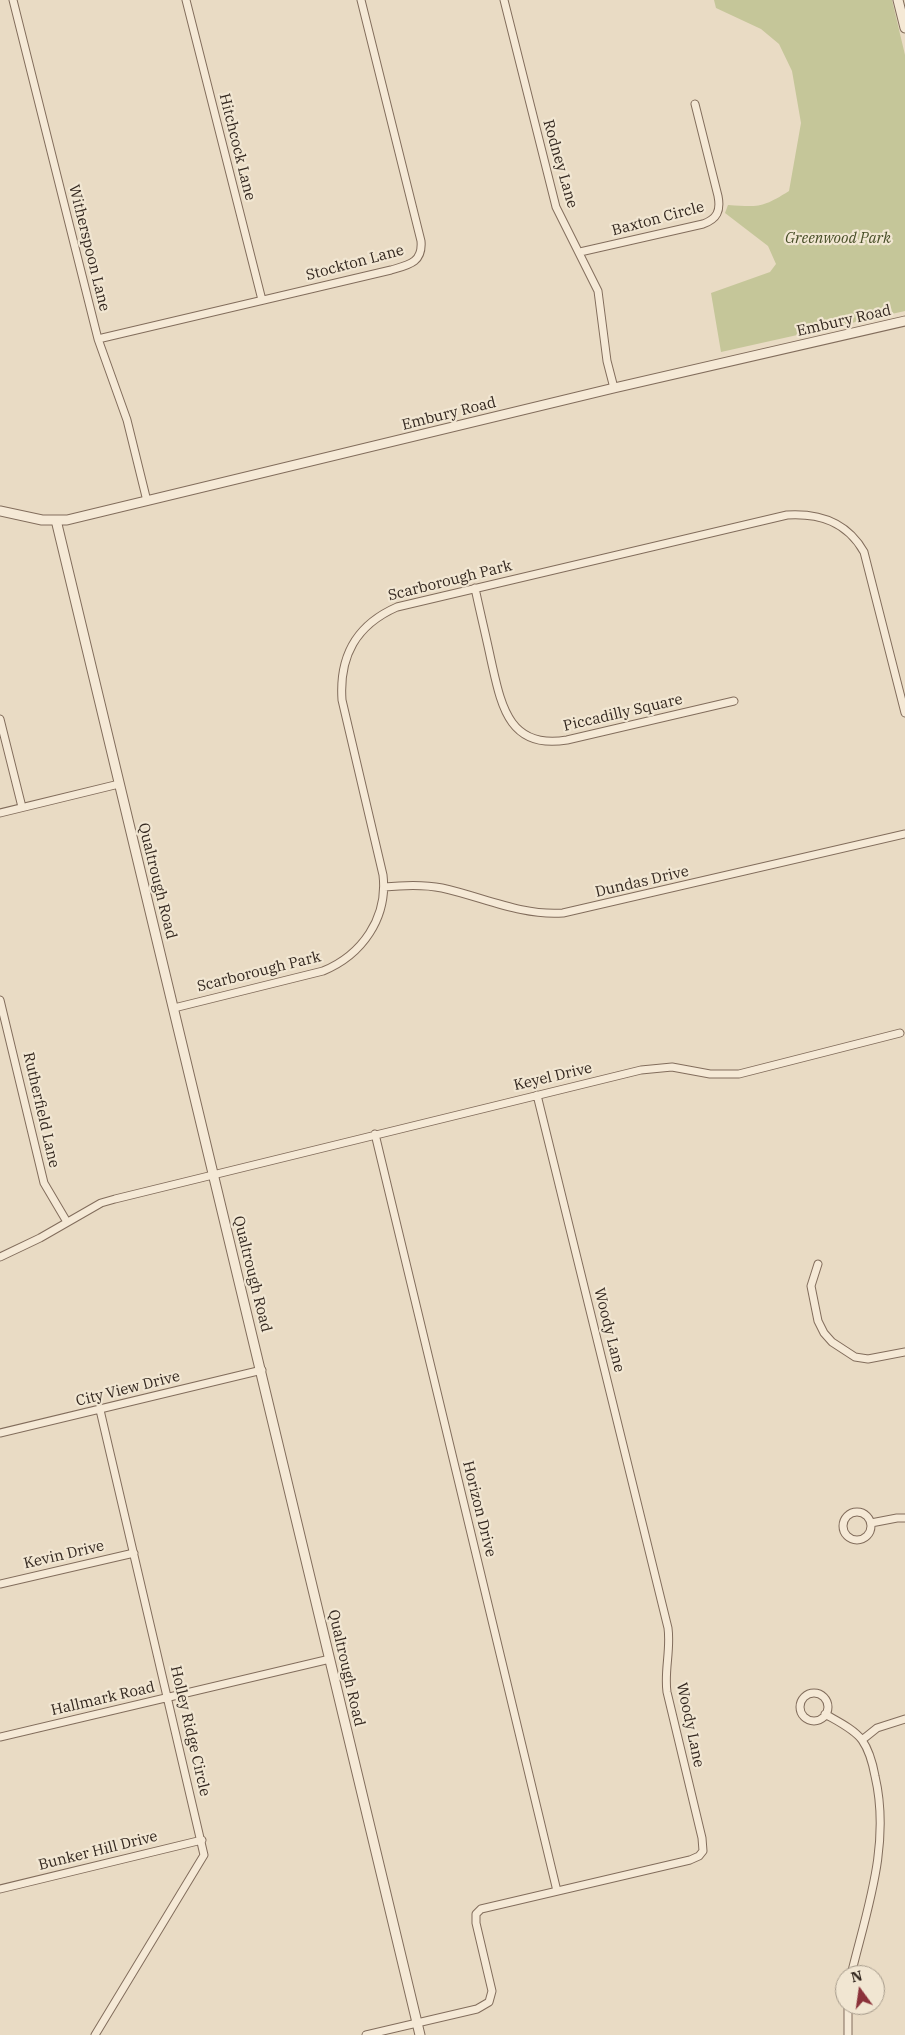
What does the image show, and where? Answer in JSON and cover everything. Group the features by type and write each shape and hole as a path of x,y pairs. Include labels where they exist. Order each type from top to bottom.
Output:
{"street":[{"name":"Witherspoon Lane","path":"13,0 98,339 127,420 147,501"},
{"name":"Hitchcock Lane","path":"186,0 262,300"},
{"name":"Stockton Lane","path":"98,339 390,270 416,261 420,255 421,241 360,0"},
{"name":"Rodney Lane","path":"504,0 556,207 598,291 607,361 614,388"},
{"path":"898,0 905,28"},
{"name":"Baxton Circle","path":"580,252 703,224 714,219 720,208 695,104"},
{"name":"Embury Road","path":"0,511 42,520 67,520 614,388 905,321"},
{"name":"Scarborough Park","path":"174,1008 307,976 337,965 350,957 370,933 381,908 384,887 380,859 342,700 341,685 343,666 350,648 359,634 383,613 397,607 787,515 816,516 842,526 851,534 864,552 905,713"},
{"name":"Qualtrough Road","path":"56,520 262,1370 420,2035"},
{"name":"Piccadilly Square","path":"475,588 504,711 517,728 537,740 548,742 567,740 734,701"},
{"path":"0,719 22,807"},
{"path":"0,812 119,784"},
{"name":"Dundas Drive","path":"384,887 404,885 432,887 525,912 537,914 563,913 905,834"},
{"name":"Rutherfield Lane","path":"0,1000 44,1183 67,1222"},
{"name":"Keyel Drive","path":"0,1257 33,1242 101,1203 375,1134 657,1068 677,1068 725,1076 739,1074 900,1033"},
{"name":"Woody Lane","path":"417,2023 476,2009 486,2005 491,2000 492,1991 476,1923 478,1912 484,1908 690,1860 701,1854 703,1846 667,1692 668,1628 537,1095"},
{"name":"Horizon Drive","path":"375,1134 556,1891"},
{"path":"818,1264 810,1286 818,1321 824,1333 832,1342 855,1357 868,1359 905,1352"},
{"name":"City View Drive","path":"0,1433 262,1370"},
{"name":"Holley Ridge Circle","path":"95,2035 204,1855 100,1410"},
{"path":"871,1523 905,1518"},
{"name":"Kevin Drive","path":"0,1584 134,1553"},
{"name":"Hallmark Road","path":"0,1738 330,1659"},
{"path":"825,1714 862,1740 868,1753 877,1785 881,1838 874,1884 854,1965"},
{"path":"862,1740 877,1728 905,1719"},
{"name":"Bunker Hill Drive","path":"0,1889 202,1840"},
{"path":"848,2015 848,2035"},
{"path":"366,2035 417,2023"}],"green space":[{"name":"Greenwood Park","path":"714,0 892,0 905,55 905,311 721,352 711,293 770,272 776,264 768,246 725,213 728,205 760,205 772,201 789,191 801,123 792,71 779,44 761,29 716,8"}]}
